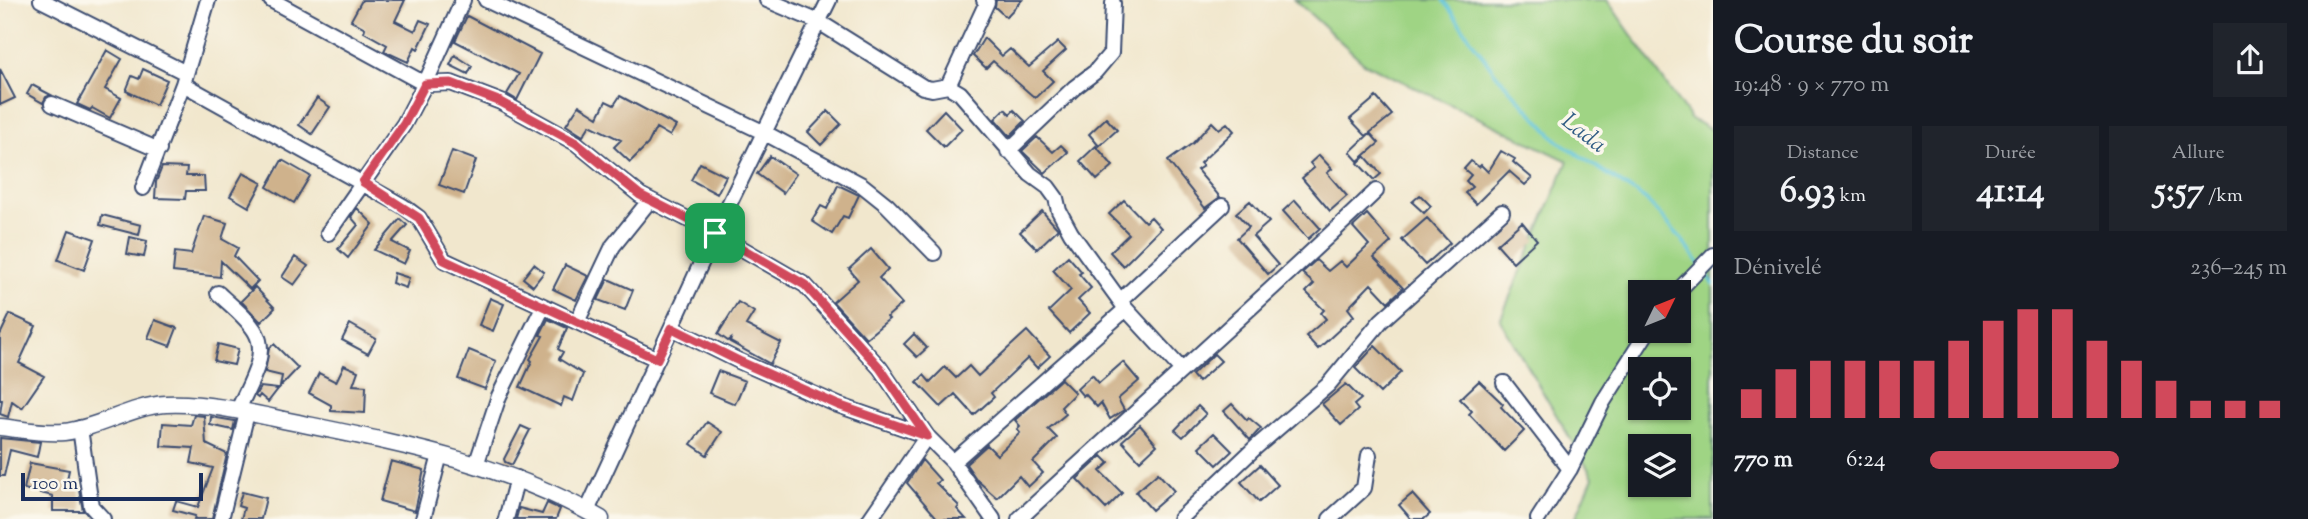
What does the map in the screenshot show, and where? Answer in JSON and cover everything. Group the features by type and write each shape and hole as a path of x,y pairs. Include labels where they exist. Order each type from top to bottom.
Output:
{"street":[{"path":"41,0 185,79 363,182 419,218 444,260 657,359"},
{"path":"143,188 185,79 208,0"},
{"path":"271,0 425,84 451,83 501,102 576,143 640,195 715,233 805,285 880,368 927,436 953,462 993,519"},
{"path":"486,0 765,132 862,185 887,205 934,253"},
{"path":"767,0 819,22 923,88 948,86 960,93 1008,151 1030,174 1048,187 1056,198 1059,211 1071,233 1124,305 1181,369"},
{"path":"0,427 62,432 140,409 163,405 212,405 476,465 517,478 594,515 657,359 715,233 829,0"},
{"path":"948,86 987,2 985,0"},
{"path":"328,233 404,124 425,84 461,1"},
{"path":"1008,151 1074,88 1095,72 1111,53 1113,3"},
{"path":"52,104 159,150"},
{"path":"1019,519 1181,369 1292,272 1376,191"},
{"path":"577,322 613,246 650,200"},
{"path":"953,462 1124,305 1222,206"},
{"path":"1180,519 1256,447 1328,385 1381,321 1502,212"},
{"path":"1689,280 1713,255"},
{"path":"218,293 256,331 261,356 242,411 221,519"},
{"path":"476,465 499,396 543,307"},
{"path":"672,328 838,405 927,436"},
{"path":"1538,519 1570,469 1603,402 1640,343"},
{"path":"1504,383 1570,469"},
{"path":"80,428 91,506 103,519"},
{"path":"870,519 927,436"},
{"path":"423,519 440,455"},
{"path":"1330,519 1364,488 1370,455"},
{"path":"506,519 517,478"}],"green space":[{"path":"1295,0 1607,0 1690,118 1713,131 1713,519 1575,519 1593,477 1500,320 1568,161 1364,63"}],"building":[{"path":"362,0 405,0 395,21 415,31 420,20 430,24 418,49 415,47 408,62 384,51 387,45 364,32 365,28 351,20"},
{"path":"996,0 1022,0 1006,17 995,7"},
{"path":"467,16 540,54 517,100 507,94 519,74 455,41"},
{"path":"984,38 1002,56 1010,49 1029,67 1058,42 1066,50 1043,71 1053,81 1035,98 993,61 986,68 973,56"},
{"path":"107,50 122,59 105,89 121,98 110,118 92,108 90,110 77,104"},
{"path":"455,55 472,66 468,74 450,65"},
{"path":"0,69 15,98 0,105"},
{"path":"143,69 167,80 156,105 126,91 132,76 139,79"},
{"path":"32,85 51,95 46,97 43,103 27,94"},
{"path":"620,96 676,126 670,136 656,128 648,144 630,162 614,147 621,140 590,125 583,136 566,125 579,105 598,117 606,101 614,105"},
{"path":"1376,97 1392,115 1366,136 1350,119"},
{"path":"317,98 330,107 312,134 299,125"},
{"path":"1005,109 1010,114 1014,110 1025,121 1010,136 995,119"},
{"path":"944,110 962,129 944,147 926,129"},
{"path":"828,111 841,124 821,145 808,132"},
{"path":"1106,118 1117,130 1099,146 1089,134"},
{"path":"1212,122 1219,129 1227,123 1234,131 1200,163 1203,166 1197,170 1220,197 1205,208 1168,161 1193,143"},
{"path":"1370,133 1379,143 1358,161 1350,152"},
{"path":"1037,137 1053,152 1061,145 1068,152 1045,173 1022,151"},
{"path":"1096,146 1113,166 1097,180 1080,161"},
{"path":"452,151 476,160 464,194 439,185"},
{"path":"1501,151 1515,159 1513,162 1532,178 1525,185 1509,171 1476,204 1465,193 1472,187 1466,181 1471,175 1464,169 1471,161 1488,172"},
{"path":"1319,155 1332,169 1327,173 1347,196 1330,211 1302,178 1314,168 1310,163"},
{"path":"770,156 796,174 783,193 757,174"},
{"path":"1365,156 1381,174 1374,180 1358,163"},
{"path":"282,160 310,176 294,203 267,187"},
{"path":"700,163 726,176 717,194 691,180"},
{"path":"162,167 187,168 186,176 204,176 205,191 186,191 185,199 155,198 156,182"},
{"path":"243,173 262,183 249,207 230,196"},
{"path":"838,185 859,195 848,218 843,216 832,234 812,221 821,206 827,209"},
{"path":"1420,195 1431,206 1424,213 1412,202"},
{"path":"1124,200 1145,222 1151,217 1161,228 1123,266 1110,252 1129,234 1109,214"},
{"path":"1295,200 1320,228 1308,239 1283,211"},
{"path":"1250,201 1269,222 1253,236 1278,265 1268,274 1237,238 1249,227 1236,213"},
{"path":"357,208 373,224 348,258 338,249 358,225 351,217"},
{"path":"1042,211 1058,229 1037,249 1020,232"},
{"path":"1367,214 1391,242 1374,258 1403,288 1388,302 1371,284 1348,308 1354,316 1318,349 1306,336 1326,319 1321,313 1324,310 1306,292 1314,284 1302,273 1316,260 1328,271 1340,261 1346,267 1369,245 1353,227"},
{"path":"102,215 141,225 139,235 100,225"},
{"path":"204,216 227,223 222,239 238,248 234,256 258,281 250,289 221,261 220,277 173,272 175,252 191,254"},
{"path":"1427,218 1450,243 1425,265 1402,240"},
{"path":"400,219 407,225 392,242 410,251 404,264 374,250"},
{"path":"1522,222 1537,240 1513,262 1497,244"},
{"path":"69,230 95,239 84,270 58,260"},
{"path":"130,237 147,241 144,257 127,254"},
{"path":"871,249 888,269 879,278 902,304 866,338 833,302 858,280 849,269"},
{"path":"1068,256 1091,288 1078,300 1090,313 1069,333 1049,311 1071,290 1053,270"},
{"path":"295,257 308,266 294,285 282,277"},
{"path":"534,264 544,272 533,286 523,278"},
{"path":"565,265 588,276 576,300 553,289"},
{"path":"394,273 409,278 406,288 392,283"},
{"path":"608,279 633,290 625,310 598,300"},
{"path":"255,287 275,308 261,322 241,301"},
{"path":"490,298 504,304 493,331 479,325"},
{"path":"738,302 754,312 746,325 781,343 770,364 730,342 731,339 728,341 718,334"},
{"path":"10,314 36,326 19,363 44,376 22,408 12,401 8,417 0,414 0,335"},
{"path":"548,319 567,328 558,349 563,352 559,359 583,374 573,401 564,397 561,406 520,387"},
{"path":"155,320 177,328 170,346 148,338"},
{"path":"350,324 376,339 368,354 342,340"},
{"path":"1027,331 1050,356 1037,368 1028,358 991,393 994,397 974,415 955,394 941,407 917,382 924,375 930,382 945,367 956,378 969,366 978,376"},
{"path":"914,334 927,348 917,357 904,344"},
{"path":"218,344 238,349 234,365 214,361"},
{"path":"274,344 298,368 280,387 282,376 265,372 269,348"},
{"path":"1375,346 1401,372 1380,393 1355,368"},
{"path":"469,350 496,361 485,389 458,379"},
{"path":"1214,354 1221,361 1198,382 1192,375"},
{"path":"1123,362 1139,381 1118,399 1124,410 1110,419 1101,403 1097,407 1077,389 1092,375 1099,383"},
{"path":"344,365 358,371 353,385 366,386 365,413 331,411 331,405 309,393 319,373 336,382"},
{"path":"718,371 745,381 735,404 709,393"},
{"path":"1061,379 1075,393 1061,407 1066,414 1048,429 1057,438 1033,462 1043,473 1028,487 1019,476 997,498 977,480 966,464 987,445 997,455 1020,433 1017,429 1020,426 1015,420"},
{"path":"1479,381 1503,404 1501,407 1524,431 1504,451 1469,414 1472,411 1460,399"},
{"path":"1346,384 1361,399 1354,405 1358,410 1341,425 1322,404"},
{"path":"260,387 278,389 268,402 260,395 258,398 255,396"},
{"path":"1232,404 1247,420 1249,418 1261,428 1250,440 1224,411"},
{"path":"1198,406 1206,414 1183,437 1175,430"},
{"path":"194,415 204,416 206,444 227,454 212,519 194,519 195,516 173,510 176,501 198,507 213,468 191,463 194,448 161,446 163,423 191,425"},
{"path":"211,417 235,421 233,430 210,425"},
{"path":"707,422 722,432 707,455 691,444"},
{"path":"1140,425 1157,445 1140,461 1122,441"},
{"path":"521,426 530,430 512,465 504,459"},
{"path":"1214,433 1232,451 1217,465 1199,447"},
{"path":"0,438 40,442 37,457 10,450 4,476 0,476"},
{"path":"1102,456 1109,463 1100,471 1122,493 1106,509 1077,479"},
{"path":"922,460 940,480 936,483 959,506 957,509 966,519 938,519 907,483"},
{"path":"391,461 424,470 415,511 380,501"},
{"path":"30,463 69,470 65,489 79,489 83,511 53,511 53,496 24,489"},
{"path":"1260,465 1278,485 1259,502 1241,482"},
{"path":"1158,473 1174,491 1152,510 1136,492"},
{"path":"242,492 266,498 261,519 241,519 244,508 238,506"},
{"path":"1412,494 1430,514 1424,519 1411,519 1399,505"},
{"path":"547,503 560,509 556,519 516,519 519,508 542,514"}],"waterway":[{"name":"Lada","path":"1443,0 1495,73 1558,141 1646,200 1680,237 1700,265"},
{"name":"Lada","path":"1704,271 1713,284"}],"route":[{"path":"451,83 501,102 576,143 640,195 715,233 805,285 880,368 927,436 838,405 672,328 657,359 444,260 419,218 363,182 404,124 425,84 451,83"}]}
